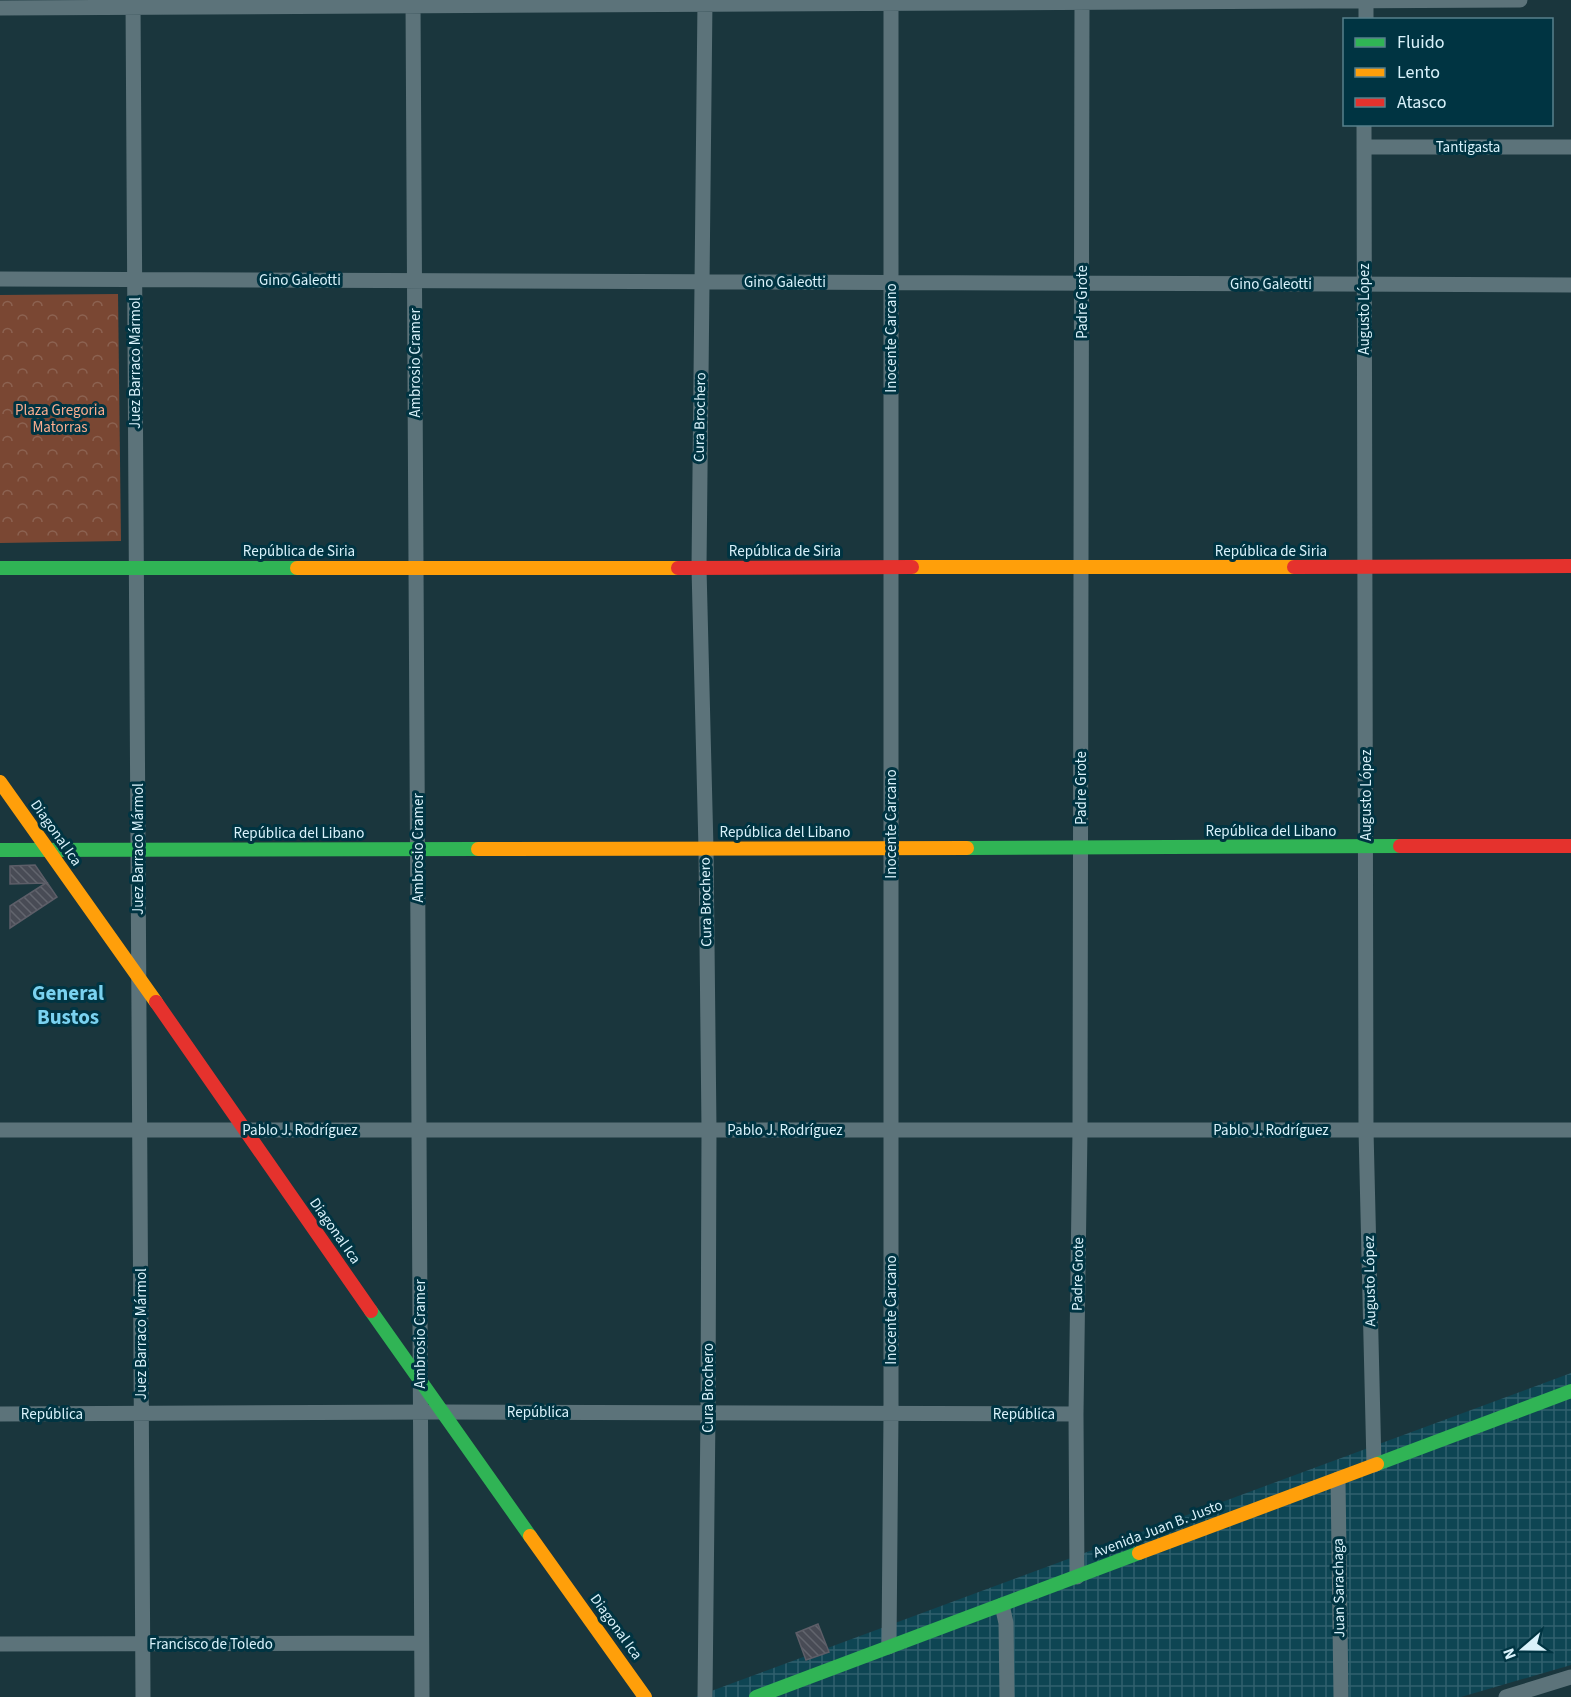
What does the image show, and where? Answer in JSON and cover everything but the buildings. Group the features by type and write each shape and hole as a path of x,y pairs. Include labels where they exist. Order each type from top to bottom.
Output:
{"main road":[{"name":"República de Siria","path":"0,568 1571,566"},
{"name":"Diagonal Ica","path":"0,782 441,1412 645,1697"},
{"name":"República del Libano","path":"0,850 1571,846"},
{"name":"Avenida Juan B. Justo","path":"756,1697 1571,1391"}],"street":[{"path":"1366,0 1366,18"},
{"path":"0,8 133,4 1520,0"},
{"name":"Padre Grote","path":"1077,1577 1082,1"},
{"name":"Cura Brochero","path":"705,2 699,568 706,849 709,1129 705,1697"},
{"name":"Inocente Carcano","path":"889,1647 891,2"},
{"name":"Ambrosio Cramer","path":"413,3 422,1697"},
{"name":"Juez Barraco Mármol","path":"133,4 143,1697"},
{"name":"Augusto López","path":"1364,126 1366,1130 1374,1466"},
{"name":"Tantigasta","path":"1364,147 1571,147"},
{"name":"Gino Galeotti","path":"0,279 1571,285"},
{"name":"Pablo J. Rodríguez","path":"0,1130 1571,1130"},
{"name":"República","path":"0,1414 441,1412 1076,1414"},
{"name":"Juan Sarachaga","path":"1338,1479 1341,1697"},
{"path":"1002,1605 1006,1623 1007,1697"},
{"name":"Francisco de Toledo","path":"0,1644 421,1643"},
{"path":"1506,1697 1571,1677"}],"shaded area":[{"path":"1571,1373 1571,1665 1461,1697 695,1697"}],"green space":[{"name":"Plaza Gregoria Matorras","path":"118,294 121,541 0,543 0,295"}],"traffic: fast":[{"path":"0,568 297,568"},
{"path":"967,848 1400,846"},
{"path":"0,850 478,849"},
{"path":"371,1311 530,1536"},
{"path":"1377,1464 1571,1391"},
{"path":"756,1697 1139,1553"}],"traffic: slow":[{"path":"912,567 1294,567"},
{"path":"297,568 678,568"},
{"path":"0,782 156,1002"},
{"path":"478,849 967,848"},
{"path":"1139,1553 1377,1464"},
{"path":"530,1536 645,1697"}],"traffic: jam":[{"path":"1294,567 1571,566"},
{"path":"678,568 912,567"},
{"path":"1400,846 1571,846"},
{"path":"156,1002 371,1311"}],"district":[{"name":"General Bustos","path":"68,1005"}]}
